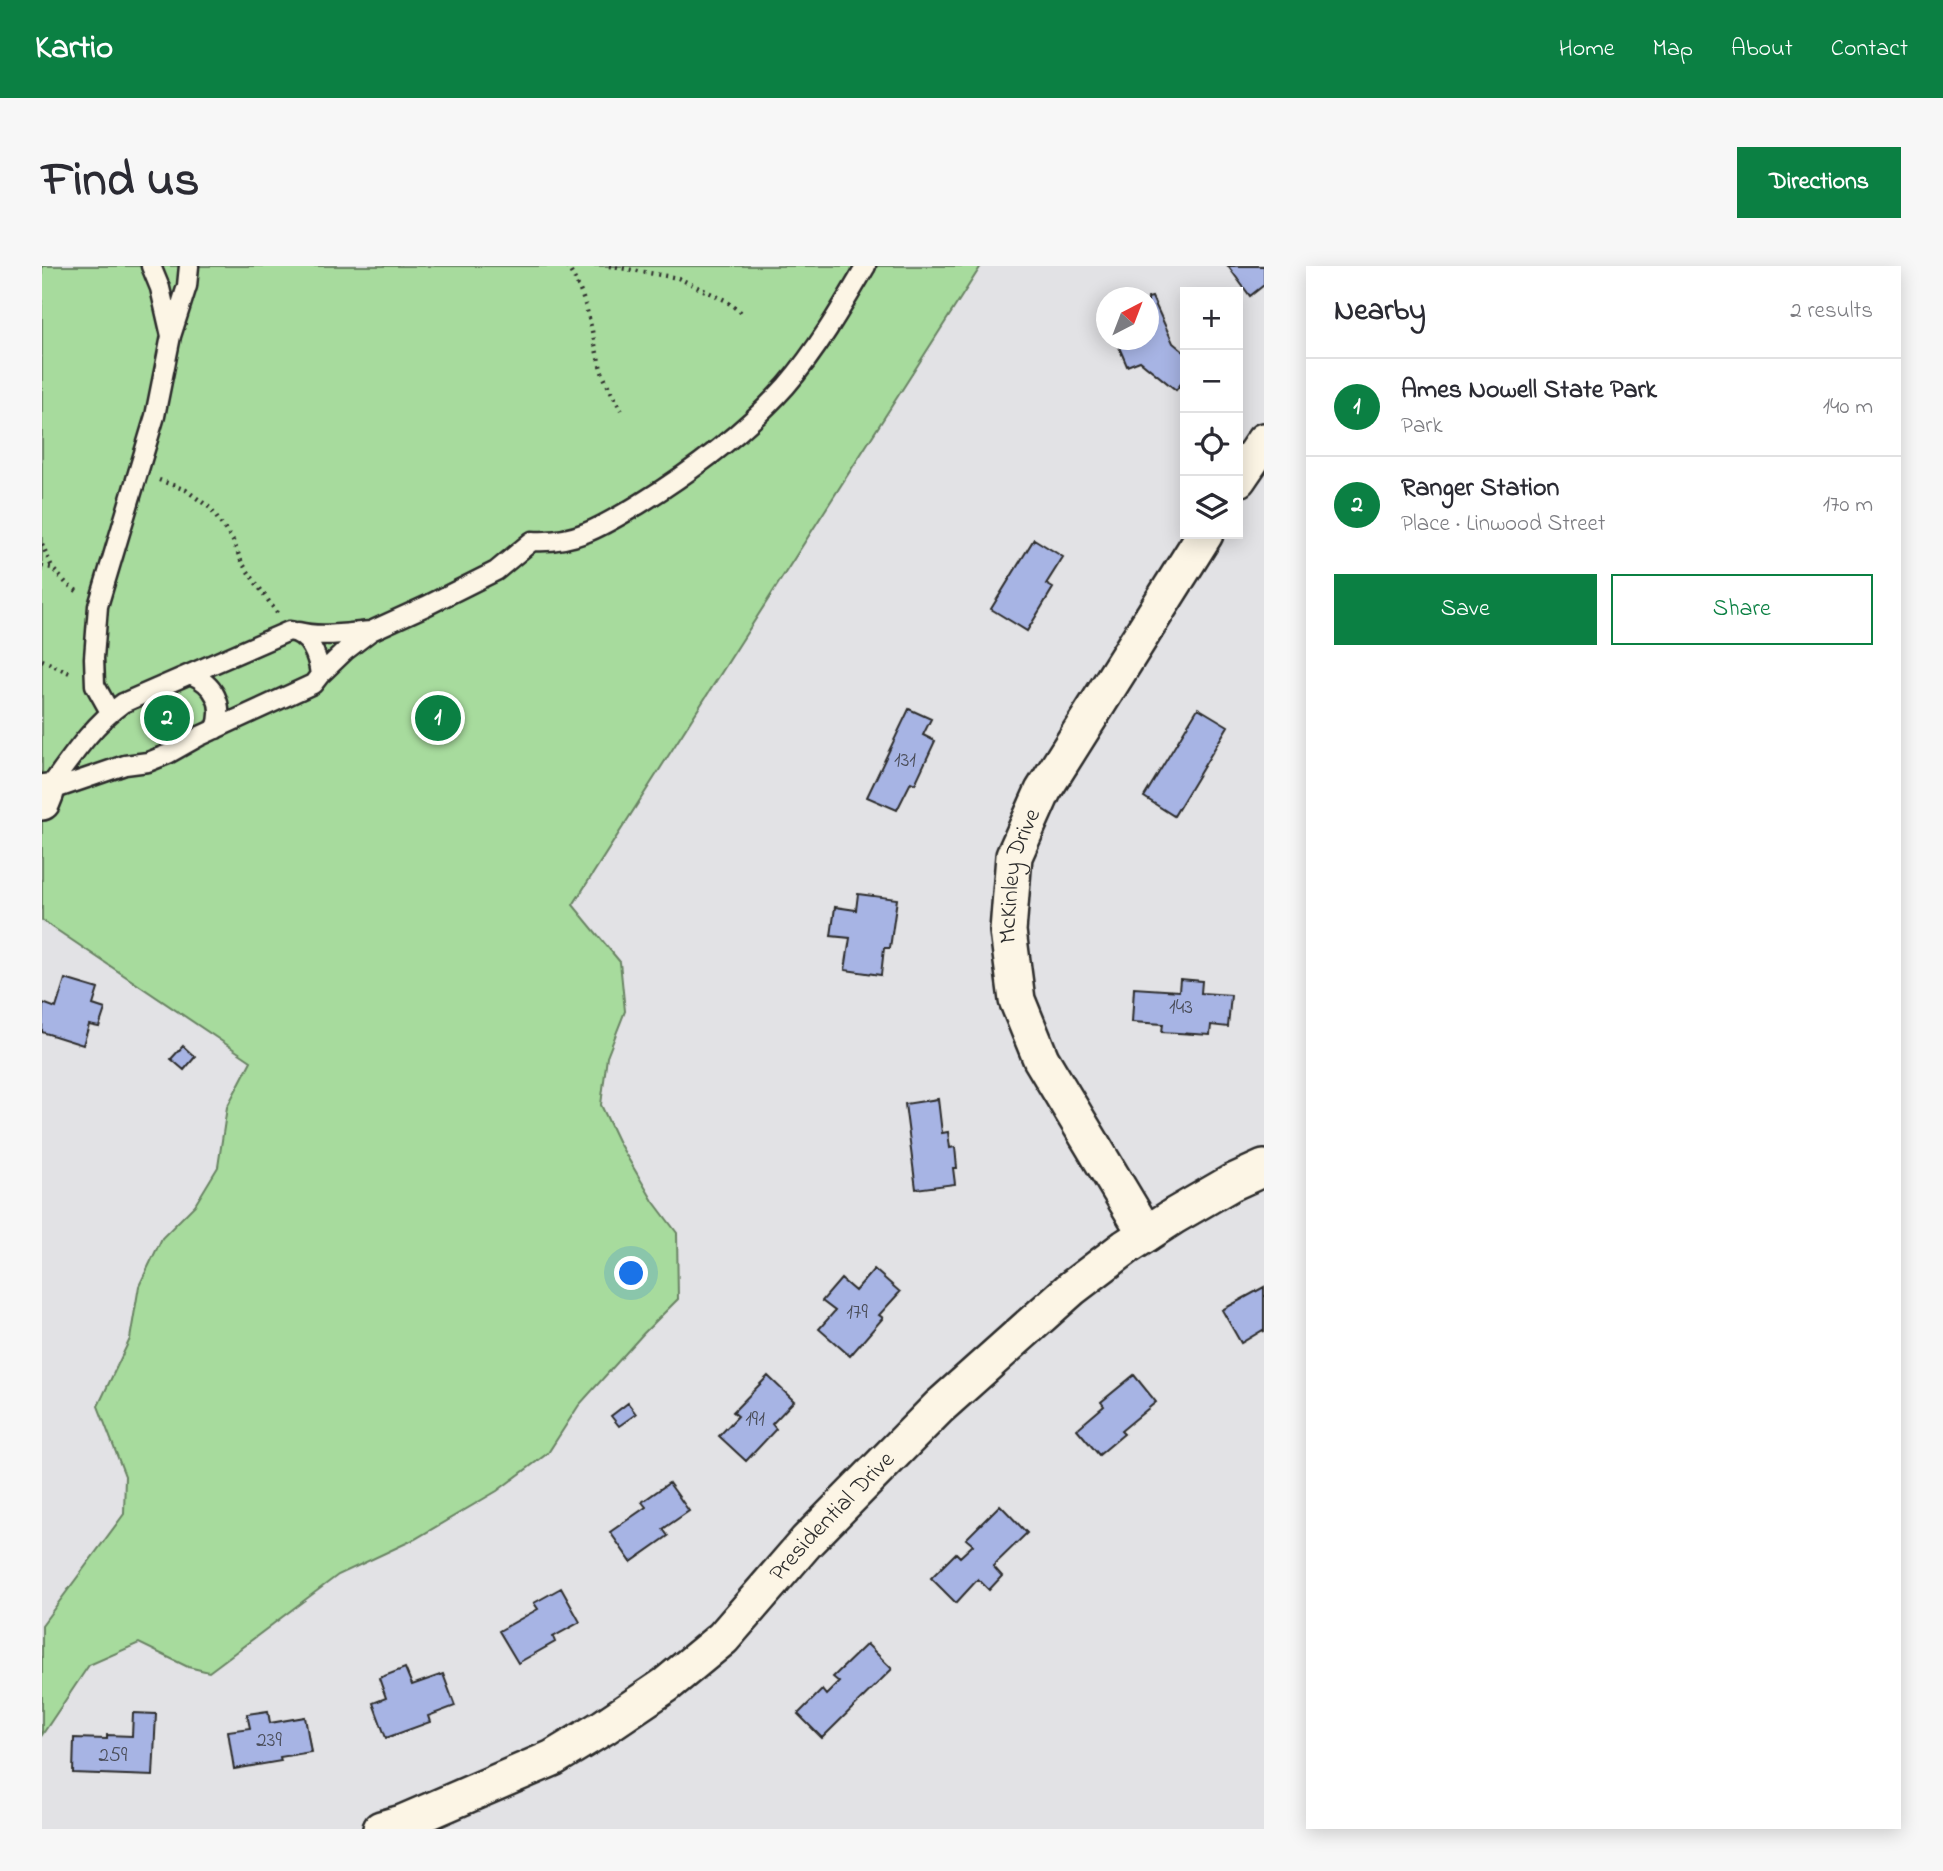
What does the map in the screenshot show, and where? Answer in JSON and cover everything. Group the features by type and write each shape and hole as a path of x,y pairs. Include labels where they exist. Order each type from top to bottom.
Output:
{"street":[{"path":"1240,476 1264,441"},
{"name":"McKinley Drive","path":"1146,1234 1041,1059 1017,1000 1008,932 1014,856 1043,791 1202,539"},
{"name":"Presidential Drive","path":"396,1827 553,1758 666,1685 723,1638 807,1541 939,1407 1072,1288 1146,1234 1231,1183 1264,1168"}],"lane":[{"path":"151,266 160,288 171,336"},
{"path":"110,712 95,685 98,606 155,416 171,336 187,286 189,266"},
{"path":"43,792 168,754 313,684 345,651 371,631 496,571 532,541 572,539 600,527 693,470 715,454 786,386 836,316 866,266"},
{"path":"43,792 88,736 110,712 123,704 293,632 331,634 371,631"},
{"path":"293,632 306,638 318,663 320,675"},
{"path":"190,674 203,679 212,690 221,716 216,729"}],"path":[{"path":"567,266 577,281 590,317 600,368 621,410"},
{"path":"609,266 678,278 725,300 742,313"},
{"path":"137,472 186,489 210,508 233,541 242,563 293,632"},
{"path":"42,544 52,568 68,585 98,606"},
{"path":"42,566 52,568"},
{"path":"42,660 95,685"}],"green space":[{"path":"42,266 981,266 573,905 620,962 625,1011 607,1057 601,1105 619,1143 653,1201 677,1233 678,1299 579,1405 548,1453 497,1491 415,1539 338,1575 209,1672 188,1667 139,1643 89,1665 42,1735 42,1625 124,1514 125,1476 98,1406 130,1339 139,1286 162,1238 195,1205 218,1167 227,1107 251,1061 42,920","holes":["166,701 168,706 176,703 184,723 175,726 177,732 170,734 167,730 157,733 149,714 158,710 157,705"]}],"building":[{"path":"1228,266 1264,266 1264,285 1250,296"},
{"path":"1159,312 1173,343 1180,349 1180,385 1176,390 1140,361 1127,366 1120,350 1159,350"},
{"path":"1034,539 1063,557 1046,584 1053,588 1027,631 991,609"},
{"path":"167,701 168,706 177,702 184,723 175,726 177,731 169,734 167,730 157,734 149,714 158,710 157,705"},
{"path":"1198,708 1228,726 1174,816 1144,797"},
{"path":"909,709 931,719 923,735 935,741 915,784 911,782 897,810 867,797"},
{"path":"858,894 897,899 890,948 884,948 881,975 845,970 850,938 831,936 835,907 856,910"},
{"path":"65,979 98,989 93,1005 105,1009 99,1027 89,1025 83,1045 42,1032 43,1003 56,1008"},
{"path":"1180,979 1202,981 1201,993 1231,995 1228,1027 1211,1025 1210,1035 1162,1032 1163,1024 1132,1022 1134,988 1179,991"},
{"path":"183,1046 195,1057 184,1070 171,1059"},
{"path":"938,1099 942,1133 948,1132 950,1148 955,1147 955,1184 916,1189 905,1104"},
{"path":"874,1269 900,1292 879,1315 883,1318 850,1356 819,1329 835,1311 822,1301 841,1279 855,1291"},
{"path":"1264,1287 1264,1332 1263,1330 1241,1343 1222,1310"},
{"path":"1134,1375 1156,1402 1121,1431 1124,1434 1099,1455 1077,1429 1104,1406 1101,1402"},
{"path":"768,1376 794,1401 772,1424 776,1429 746,1461 719,1436 738,1416 733,1412"},
{"path":"628,1403 636,1414 619,1426 611,1416"},
{"path":"669,1483 689,1511 663,1529 668,1536 631,1562 610,1532 646,1507 642,1502"},
{"path":"1000,1505 1027,1533 993,1566 1002,1576 989,1590 978,1579 956,1603 931,1578 956,1553 960,1557 973,1545 966,1539"},
{"path":"561,1588 580,1622 553,1637 555,1642 518,1663 499,1631 538,1609 534,1603"},
{"path":"867,1644 892,1669 822,1738 798,1714 822,1690 826,1695 839,1682 833,1677"},
{"path":"405,1668 412,1685 443,1674 455,1706 428,1716 430,1722 386,1738 373,1703 386,1698 379,1678"},
{"path":"268,1711 270,1723 305,1717 311,1752 280,1757 281,1761 234,1769 228,1731 250,1728 247,1714"},
{"path":"133,1713 156,1714 153,1776 73,1773 74,1738 107,1739 107,1735 132,1736"}],"place":[{"name":"Ranger Station","path":"167,718"},
{"name":"Ames Nowell State Park","path":"438,718"}]}
